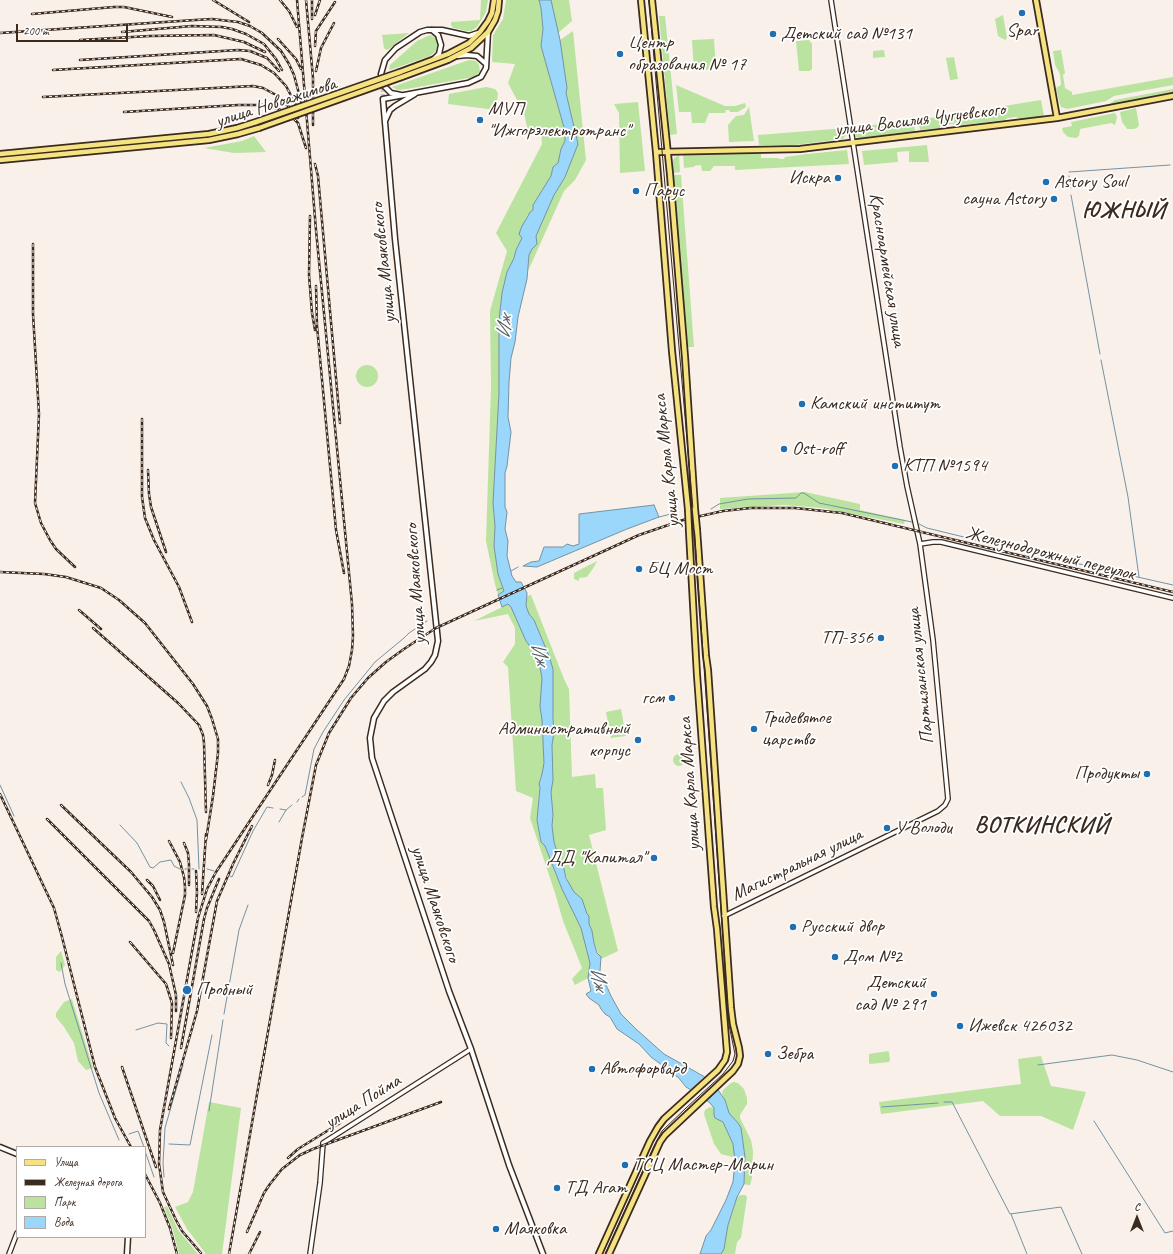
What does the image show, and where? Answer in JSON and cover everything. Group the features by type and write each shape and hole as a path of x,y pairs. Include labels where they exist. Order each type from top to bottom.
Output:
{"main road":[{"name":"улица Новоажимова","path":"0,154 209,134 256,122 434,60 462,48 480,32 491,17 494,0"},
{"name":"улица Новоажимова","path":"0,160 209,140 258,128 458,56 471,48 488,32 497,15 499,0"},
{"name":"улица Карла Маркса","path":"641,0 656,152 672,351 690,531 697,671 716,920"},
{"name":"улица Карла Маркса","path":"652,0 668,151 685,357 725,905 724,916"},
{"path":"1036,0 1057,118"},
{"path":"381,74 385,60 396,48 420,32 431,30 448,31 469,36 480,32"},
{"path":"431,30 438,35 441,45 439,54 434,60"},
{"path":"382,83 391,93 404,95 477,80 485,71 488,32"},
{"path":"458,56 477,56 486,62"},
{"path":"385,121 390,110 417,93"},
{"name":"улица Маяковского","path":"404,95 383,99 395,239 438,641 435,655 425,669 393,692 379,708 372,727 370,738 372,758 449,991 471,1049 507,1160 543,1254"},
{"name":"улица Василия Чугуевского","path":"656,152 788,150 853,143 1057,118 1173,96"},
{"path":"697,671 708,670"},
{"name":"Магистральная улица","path":"599,1254 650,1141 664,1119 718,1070 725,1060 727,1045 716,920 724,916 731,1008 733,1024 740,1048 738,1064 726,1078 671,1129 660,1142 609,1254"},
{"path":"0,1147 16,1154"},
{"path":"127,1254 128,1238"}],"street":[{"name":"Красноармейская улица","path":"831,0 900,447 920,544"},
{"name":"Железнодорожный переулок","path":"920,544 941,542 1173,598"},
{"name":"Партизанская улица","path":"920,544 942,733 948,799 945,805"},
{"name":"Магистральная улица","path":"724,916 883,840 938,811 945,805"},
{"name":"улица Пойма","path":"310,1254 320,1183 323,1143 471,1049"},
{"path":"9,1254 16,1236"}],"green space":[{"path":"481,0 488,0 486,12 477,27 471,31 453,28 451,22 480,20"},
{"path":"506,0 539,0 543,29 541,46 565,131 565,141 561,149 558,163 553,167 551,176 533,205 533,210 525,220 522,238 507,272 502,293 499,321 499,393 493,503 495,526 494,546 498,574 504,591 498,595 486,541 491,386 490,311 507,251 496,233 542,144 541,133 528,131 524,113 508,83 515,64 492,62 493,35 503,19"},
{"path":"551,0 569,0 572,21 558,33"},
{"path":"1003,15 1007,38 1005,40 998,36 995,19"},
{"path":"659,16 665,16 677,134 670,135"},
{"path":"573,31 586,160 575,180 564,191 528,271 529,255 537,244 536,236 554,195 565,177 578,144 566,93 567,88 560,40"},
{"path":"409,33 389,49 386,50 384,48 382,35"},
{"path":"430,35 436,38 438,44 435,52 430,56 390,70 389,69 390,65 417,41"},
{"path":"714,39 716,69 694,71 692,40"},
{"path":"809,40 812,44 812,69 810,71 799,71 796,41"},
{"path":"884,50 885,57 873,58 873,51"},
{"path":"1061,50 1065,73 1063,75 1065,88 1072,92 1072,95 1173,77 1173,85 1114,96 1106,101 1067,109 1061,107 1056,88 1061,85 1060,74 1055,65 1053,51"},
{"path":"954,57 958,79 950,80 946,58"},
{"path":"469,60 476,61 479,65 480,72 474,77 407,89 398,90 392,87"},
{"path":"676,85 725,106 735,106 745,103 746,107 738,112 730,112 729,110 726,110 725,113 709,113 705,123 692,123 691,112 679,112"},
{"path":"486,87 495,89 498,93 496,110 448,104 449,94"},
{"path":"1173,89 1173,92 1108,105 1115,100"},
{"path":"1041,100 1044,116 1020,119 1016,117 1005,120 955,126 953,124 941,125 940,128 920,130 918,120"},
{"path":"638,102 645,171 620,173 619,113 614,104"},
{"path":"749,107 754,141 729,142 728,125 736,116 744,115"},
{"path":"1136,108 1139,125 1134,129 1127,129 1122,122 1120,112"},
{"path":"1115,113 1117,117 1115,125 1111,123 1080,129 1079,136 1076,138 1068,137 1063,132 1062,128 1072,126 1071,122"},
{"path":"913,121 915,131 861,138 855,137 852,127"},
{"path":"846,128 846,135 843,139 795,145 759,145 758,135"},
{"path":"254,136 266,152 234,153 204,148 242,141"},
{"path":"927,145 929,162 909,162 909,151 897,152 898,162 864,165 862,151"},
{"path":"847,150 849,164 735,170 735,166 714,166 710,171 702,171 701,165 684,168 683,154 761,154 761,158 784,159 785,157"},
{"path":"679,155 680,172 673,173 674,158"},
{"path":"673,175 681,175 694,347 686,347"},
{"path":"367,365 375,368 378,376 375,384 367,387 359,384 356,376 359,368"},
{"path":"805,492 860,504 860,510 905,520 904,524 822,508 785,505 720,509 720,498"},
{"path":"597,561 587,577 579,578 579,581 574,579 574,573"},
{"path":"531,595 569,689 572,777 595,774 596,788 603,788 606,830 589,835 618,951 601,959 594,943 589,924 589,916 582,899 574,892 569,884 554,842 551,792 553,780 552,745 554,725 549,656 534,620 529,614 526,606 527,596"},
{"path":"508,604 518,620 526,641 538,657 542,678 540,706 544,763 540,778 537,820 541,842 545,846 562,889 581,928 590,963 588,978 575,985 572,979 582,968 563,921 530,818 533,798 516,791 508,667 503,662 515,644 515,628 508,614 474,621"},
{"path":"621,709 626,736 611,738 606,712"},
{"path":"677,754 681,754 685,760 681,766 677,766 673,762 673,758"},
{"path":"61,951 65,965 60,972 56,970 56,957"},
{"path":"72,999 93,1068 86,1070 78,1061 74,1043 56,1017 56,1013 64,1002"},
{"path":"888,1051 889,1062 869,1063 869,1054"},
{"path":"1041,1056 1051,1086 1086,1092 1073,1130 1041,1116 1000,1116 983,1101 881,1114 879,1102 1021,1084 1018,1059"},
{"path":"734,1082 738,1083 744,1089 747,1098 747,1104 740,1115 740,1118 751,1140 753,1151 752,1178 750,1185 744,1184 745,1157 741,1128 729,1113 722,1093 723,1090"},
{"path":"209,1102 241,1108 222,1254 206,1254 187,1229 175,1207 188,1202 193,1192"},
{"path":"710,1107 714,1108 714,1115 716,1118 723,1122 733,1144 735,1154 732,1157 721,1154 714,1144 704,1114 705,1110"},
{"path":"745,1195 747,1197 741,1238 737,1242 735,1254 721,1254 724,1249 728,1225 737,1197"},
{"path":"167,1206 178,1230 198,1254 179,1254 173,1230 164,1207"}],"water":[{"name":"Иж","path":"539,0 551,0 560,40 567,88 566,93 578,144 565,177 554,195 536,236 537,244 529,255 527,279 518,317 515,342 511,358 509,382 508,417 511,432 505,473 505,507 507,512 505,529 508,541 507,556 512,576 516,582 521,582 527,593 526,606 529,614 534,620 553,669 554,733 552,745 553,780 551,792 554,842 566,878 574,892 582,899 589,916 589,924 594,943 597,953 601,957 600,971 621,1014 664,1054 712,1081 725,1100 729,1113 741,1128 745,1157 744,1184 737,1197 728,1225 724,1249 721,1254 700,1254 706,1236 711,1230 726,1200 733,1182 735,1161 733,1144 723,1122 715,1118 714,1108 710,1103 686,1087 678,1077 670,1073 666,1068 651,1057 639,1044 617,1029 610,1017 605,1014 599,1005 586,994 591,991 588,978 590,963 581,928 562,889 545,846 541,842 537,820 539,784 544,763 540,706 542,678 538,657 526,641 511,607 508,604 502,607 498,595 504,591 498,574 494,546 495,526 493,503 499,393 499,321 502,293 507,272 522,238 519,234 522,226 530,212 533,210 533,205 551,176 553,167 558,163 561,149 565,141 565,131 541,46 543,29"},
{"path":"654,505 659,517 537,567 523,566 531,562 539,561 544,547 563,547 567,544 573,546 579,544 579,514"}],"pier":[{"path":"706,1075 714,1080 719,1087 705,1101 689,1091"}],"waterway":[{"path":"1069,172 1170,165"},
{"path":"1069,176 1071,188"},
{"path":"1071,195 1100,354"},
{"path":"1101,360 1128,497 1139,577"},
{"path":"711,509 719,504 748,499 796,498 801,493 804,493 819,503 912,522"},
{"path":"659,517 671,514"},
{"path":"919,524 927,528 1013,549 1173,585"},
{"path":"511,571 518,567"},
{"path":"497,590 502,588"},
{"path":"302,797 305,795 314,749 323,732 344,700 375,662 409,633 427,621"},
{"path":"181,782 197,820 199,869"},
{"path":"0,785 14,816"},
{"path":"279,822 286,810 292,805"},
{"path":"228,875 232,877 253,831 267,807 273,808"},
{"path":"280,809 286,810"},
{"path":"120,825 137,843 150,867 153,868 160,862 171,860 174,866 180,869"},
{"path":"207,869 214,871"},
{"path":"224,1014 239,930 248,905"},
{"path":"61,963 65,984 99,1093 119,1140"},
{"path":"209,1111 223,1020"},
{"path":"136,1030 158,1023 167,1024 166,1043 169,1046"},
{"path":"169,1144 190,1145 212,1035"},
{"path":"1038,1065 1112,1055 1137,1060 1173,1072"},
{"path":"164,1177 163,1163 165,1128 183,1065"},
{"path":"944,1102 952,1102 1010,1214 1061,1207 1082,1254"},
{"path":"882,1107 938,1103"},
{"path":"1094,1121 1165,1233 1173,1231"},
{"path":"129,1134 138,1131 144,1146"},
{"path":"146,1154 154,1177"},
{"path":"1011,1214 1027,1254"}],"tunnel":[{"path":"382,82 383,99"}],"tram line":[{"path":"605,1254 662,1131 723,1074 733,1061 735,1054 729,1025 693,509 649,0"}],"railway":[{"path":"213,0 249,22"},
{"path":"280,0 289,11 297,27"},
{"path":"201,1253 182,1231 176,1220 163,1192 159,1164 160,1130 198,918 207,889 216,872 344,679 349,666 352,650 352,604 316,230 297,0"},
{"path":"306,0 313,78 313,125"},
{"path":"312,0 312,19"},
{"path":"315,15 320,0"},
{"path":"315,46 316,31 335,2"},
{"path":"32,14 124,7 172,17"},
{"path":"0,33 212,19 238,22 250,26 262,33 281,51 294,75 302,105"},
{"path":"316,71 321,48 334,23"},
{"path":"122,32 192,26 222,27 232,29 246,34 264,44 276,59 282,70"},
{"path":"80,40 150,36 214,35 244,42 265,52"},
{"path":"278,39 296,59 301,69"},
{"path":"80,60 238,50 250,51 267,58 279,71"},
{"path":"53,70 241,59 261,65 274,73 286,86 295,103 298,114"},
{"path":"43,97 253,86 263,88 278,96 298,118"},
{"path":"124,112 238,105 264,105 288,113 298,123 306,148"},
{"path":"315,164 318,176 340,423"},
{"path":"310,216 309,275 315,330"},
{"path":"33,244 33,314 39,414 35,503 41,523 50,540 56,549 75,567"},
{"path":"316,286 317,326 336,530 344,573"},
{"path":"142,419 142,497 145,518 154,540 179,587 192,622"},
{"path":"148,470 151,507 166,552"},
{"path":"229,1254 316,765 329,733 351,698 368,678 404,649 436,628 639,535 683,520 723,511 751,508 795,508 842,513 1173,592"},
{"path":"0,572 44,574 66,577 101,588 119,600 145,623 193,684 207,706 218,739 218,753 213,796 206,840"},
{"path":"79,610 101,629"},
{"path":"93,628 178,703 199,725 204,743 206,812"},
{"path":"268,785 275,760"},
{"path":"0,794 54,908 95,1067 115,1118 130,1146"},
{"path":"61,805 131,872 152,897 160,910 164,922 173,965"},
{"path":"47,819 149,921 169,964 176,995 176,1011"},
{"path":"169,1109 197,1011 217,901 252,826"},
{"path":"202,894 206,834"},
{"path":"169,841 180,862 185,887 185,895 173,953"},
{"path":"184,843 188,853 189,885"},
{"path":"196,871 196,912"},
{"path":"181,1048 204,919 219,879"},
{"path":"147,880 153,886 160,900"},
{"path":"130,942 166,984 172,1003 171,1038"},
{"path":"122,1067 156,1167"},
{"path":"247,1232 264,1193 270,1184 282,1169 300,1155 441,1102"},
{"path":"288,1158 298,1149 340,1123"},
{"path":"146,1176 160,1203 170,1228 177,1254"},
{"path":"249,1254 260,1232"}],"place":[{"name":"Spar","path":"1022,13"},
{"name":"Детский сад №131","path":"773,34"},
{"name":"Центр образования № 17","path":"620,54"},
{"name":"МУП \"Ижгорэлектротранс\"","path":"480,120"},
{"name":"Искра","path":"838,178"},
{"name":"Astory Soul","path":"1046,182"},
{"name":"Парус","path":"636,191"},
{"name":"сауна Astory","path":"1054,199"},
{"name":"Камский институт","path":"802,404"},
{"name":"Ost-roff","path":"784,449"},
{"name":"КТП №1594","path":"895,466"},
{"name":"БЦ Мост","path":"639,569"},
{"name":"ТП-356","path":"881,638"},
{"name":"гсм","path":"672,698"},
{"name":"Тридевятое царство","path":"754,729"},
{"name":"Административный корпус","path":"638,740"},
{"name":"Продукты","path":"1147,774"},
{"name":"У Володи","path":"887,828"},
{"name":"ДД \"Капитал\"","path":"654,858"},
{"name":"Русский двор","path":"793,927"},
{"name":"Дом №2","path":"835,957"},
{"name":"Пробный","path":"187,990"},
{"name":"Детский сад № 291","path":"934,994"},
{"name":"Ижевск 426032","path":"960,1026"},
{"name":"Зебра","path":"768,1054"},
{"name":"Автофорвард","path":"592,1069"},
{"name":"ТСЦ Мастер-Марин","path":"625,1165"},
{"name":"ТД Агат","path":"557,1188"},
{"name":"Маяковка","path":"496,1229"}],"district":[{"name":"ЮЖНЫЙ","path":"1124,211"},
{"name":"ВОТКИНСКИЙ","path":"1042,826"}]}
